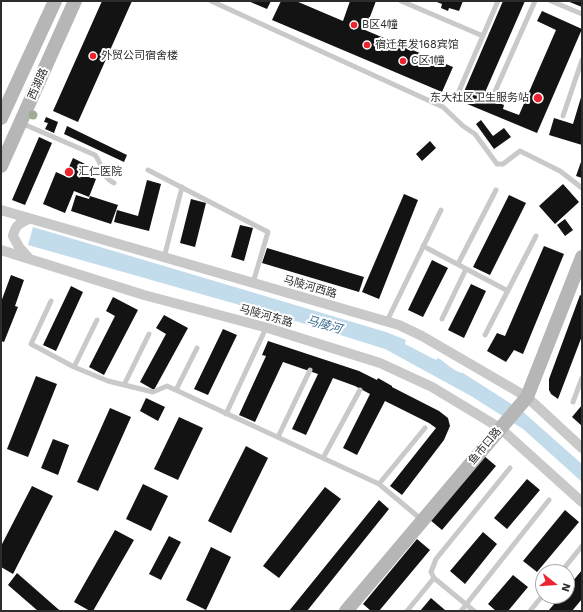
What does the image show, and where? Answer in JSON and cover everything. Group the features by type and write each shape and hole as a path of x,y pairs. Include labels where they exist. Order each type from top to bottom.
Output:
{"street":[{"name":"西湖路","path":"1,118 55,1"},
{"name":"西湖路","path":"1,166 75,1"},
{"name":"马陵河西路","path":"1,210 388,321 422,336 523,402 582,448"},
{"path":"29,219 20,222 13,236 19,247 30,259"},
{"name":"马陵河东路","path":"1,250 144,296 266,328 380,363 432,387 503,425 582,502"},
{"name":"鱼市口路","path":"346,611 523,402 582,257"}],"lane":[{"path":"211,1 443,107 462,126 475,134 497,164 503,164 520,151 560,171 582,188"},
{"path":"402,1 483,36"},
{"path":"459,91 498,1"},
{"path":"493,96 535,1"},
{"path":"551,1 582,14"},
{"path":"564,116 582,60"},
{"path":"20,123 95,155 99,160 105,178 114,183"},
{"path":"148,170 268,232 253,283"},
{"path":"164,258 182,187"},
{"path":"458,264 496,190"},
{"path":"388,321 441,210"},
{"path":"485,335 536,236"},
{"path":"423,246 508,291"},
{"path":"442,320 466,269"},
{"path":"51,301 31,344 74,367 108,381 153,392 167,386 176,390 379,484 422,520"},
{"path":"74,367 97,320"},
{"path":"226,414 266,328"},
{"path":"124,385 149,334"},
{"path":"176,390 196,348"},
{"path":"278,437 310,370"},
{"path":"573,402 582,378"},
{"path":"323,458 360,390"},
{"path":"379,484 425,428"},
{"path":"474,611 434,578 431,572 436,559 510,468"},
{"path":"461,611 550,500"},
{"path":"567,564 582,546"},
{"path":"407,611 434,578"}],"water":[{"name":"马陵河","path":"33,227 386,332 406,340 405,344 436,360 438,358 453,369 463,373 521,410 582,464 582,482 523,429 471,396 385,349 289,319 28,245"}],"building":[{"name":"外贸公司宿舍楼","path":"102,1 132,1 78,122 53,111"},
{"path":"248,1 271,1 267,9"},
{"path":"281,1 296,1 343,21 350,1 376,1 365,30 453,67 442,92 272,20"},
{"path":"434,1 463,1 459,11 449,8 448,11 441,8 442,4"},
{"path":"503,1 525,1 483,97 504,105 503,109 519,115 556,30 537,21 542,11 582,29 537,133 460,101"},
{"path":"567,1 582,1 582,7"},
{"path":"582,94 582,145 549,135 554,118 573,124"},
{"path":"46,117 58,122 54,133 45,129 48,123 44,122"},
{"path":"481,120 493,136 504,128 511,137 494,149 476,124"},
{"path":"67,126 127,155 124,162 64,134"},
{"path":"39,137 52,143 25,205 12,200"},
{"path":"430,141 436,148 422,161 416,154"},
{"path":"73,158 85,164 81,173 96,179 89,197 74,191 65,213 43,204 56,172 65,176"},
{"path":"582,159 582,178 576,176"},
{"path":"147,180 161,184 149,231 114,222 117,210 138,216"},
{"path":"563,184 579,202 555,224 539,206"},
{"path":"404,194 418,200 379,299 362,292"},
{"path":"76,195 89,199 90,196 118,205 111,224 71,211"},
{"path":"509,195 526,203 490,275 473,267"},
{"path":"191,199 206,203 195,247 180,243"},
{"path":"565,219 573,230 565,236 557,225"},
{"path":"240,225 253,228 244,261 231,257"},
{"path":"544,246 564,254 523,354 514,350 506,362 487,351 497,333 505,336"},
{"path":"267,248 364,277 359,292 262,263"},
{"path":"432,260 448,268 423,317 408,310"},
{"path":"11,275 24,280 15,306 18,307 4,342 1,341 1,302"},
{"path":"471,284 486,291 464,338 448,330"},
{"path":"71,286 83,292 56,351 43,345"},
{"path":"580,295 582,296 582,336 558,399 551,394 549,390 549,379"},
{"path":"113,297 138,310 104,375 89,367 115,316 106,311"},
{"path":"164,315 188,328 154,390 140,382 166,334 156,328"},
{"path":"223,329 237,335 208,395 194,389"},
{"path":"268,341 359,371 377,380 378,378 392,387 439,411 448,418 450,426 444,440 402,495 390,486 436,428 385,401 357,455 343,448 370,394 355,386 333,378 306,435 292,429 318,374 283,362 255,422 239,415 266,356 262,355"},
{"path":"36,376 57,384 28,457 7,449"},
{"path":"146,398 165,407 158,421 140,411"},
{"path":"582,405 582,426 572,417"},
{"path":"110,408 131,417 98,491 77,482"},
{"path":"179,417 203,428 178,480 154,469"},
{"path":"53,439 69,445 58,475 41,468"},
{"path":"246,446 268,458 231,533 208,521"},
{"path":"483,455 496,466 442,530 429,519"},
{"path":"527,479 540,490 507,529 494,518"},
{"path":"143,484 168,496 151,531 126,519"},
{"path":"32,486 53,496 13,574 1,567 1,546"},
{"path":"325,487 341,499 279,578 263,566"},
{"path":"379,500 389,509 307,611 289,611"},
{"path":"565,510 579,522 544,564 535,564 535,570 523,561"},
{"path":"115,530 134,540 93,611 90,611 74,602"},
{"path":"483,532 497,544 465,584 450,571"},
{"path":"169,536 181,542 161,580 149,574"},
{"path":"417,539 430,550 379,611 371,611 363,604"},
{"path":"211,547 231,557 206,610 186,600"},
{"path":"582,570 582,599 572,611 550,611 549,610 554,604 575,604 575,578"},
{"path":"17,573 61,611 38,611 8,585"},
{"path":"513,575 528,587 508,611 496,611 488,604"},
{"path":"431,598 445,610 420,611"}],"place":[{"name":"B区4幢","path":"354,25"},
{"name":"宿迁年发168宾馆","path":"367,45"},
{"name":"外贸公司宿舍楼","path":"93,56"},
{"name":"C区1幢","path":"403,61"},
{"name":"东大社区卫生服务站","path":"538,98"},
{"name":"汇仁医院","path":"69,172"}]}
